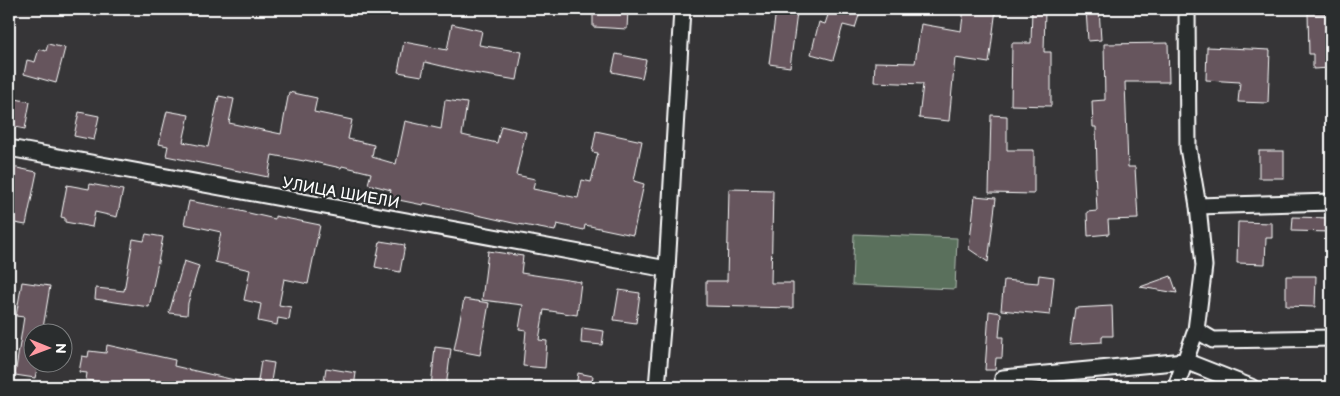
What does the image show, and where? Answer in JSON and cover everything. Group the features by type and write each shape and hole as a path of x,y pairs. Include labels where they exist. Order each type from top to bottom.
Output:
{"street":[{"path":"657,387 668,269 682,9"},
{"path":"1176,387 1196,330 1204,266 1198,206 1188,148 1187,9"},
{"name":"УЛИЦА ШИЕЛИ","path":"9,148 668,269"},
{"path":"1198,206 1331,202"},
{"path":"1196,330 1213,340 1331,338"},
{"path":"1003,378 1185,361 1251,387"}],"green space":[{"path":"854,234 957,238 955,289 852,285"}],"building":[{"path":"593,9 628,9 627,29 593,27"},
{"path":"830,9 861,9 855,28 843,25 833,60 811,54 819,22 825,24"},
{"path":"964,9 996,9 989,63 955,58 949,121 919,118 923,84 874,82 875,62 915,63 921,24 961,31"},
{"path":"1032,9 1045,9 1044,52 1051,52 1051,106 1011,105 1012,43 1031,43"},
{"path":"1086,9 1099,9 1101,40 1088,41"},
{"path":"776,10 797,13 790,67 769,64"},
{"path":"1308,13 1331,13 1331,68 1313,69 1313,54 1309,54"},
{"path":"452,24 482,31 479,45 522,52 517,80 467,72 425,62 422,76 398,72 404,42 447,50"},
{"path":"1168,43 1169,82 1125,82 1128,167 1135,167 1138,219 1108,220 1109,234 1088,236 1087,212 1097,211 1096,127 1093,127 1092,101 1105,100 1104,44"},
{"path":"48,44 65,48 56,83 24,74 27,60 35,62 39,49 46,51"},
{"path":"1207,47 1270,50 1268,103 1238,102 1240,82 1206,80"},
{"path":"616,54 646,60 642,78 612,72"},
{"path":"289,92 317,98 314,112 352,120 348,139 374,145 372,157 396,164 405,121 441,129 445,100 467,103 462,135 497,143 501,126 526,132 516,175 535,179 533,189 578,198 582,180 591,182 598,153 592,152 596,131 642,141 634,181 644,184 633,235 585,225 584,230 557,224 555,231 424,203 423,205 389,198 391,190 368,184 371,173 342,166 341,168 272,155 268,177 166,156 168,146 159,144 167,111 189,115 183,142 208,147 219,96 234,99 229,123 281,134"},
{"path":"16,99 30,102 25,129 10,126"},
{"path":"79,112 99,116 94,140 74,136"},
{"path":"991,115 1007,116 1007,150 1034,150 1034,194 989,193"},
{"path":"1259,151 1284,151 1284,178 1259,178"},
{"path":"12,167 37,172 26,225 9,222 9,183"},
{"path":"90,184 123,190 117,217 95,212 92,227 65,222 65,218 61,217 67,185 89,189"},
{"path":"729,189 773,190 771,283 793,283 793,308 706,306 706,281 727,281"},
{"path":"975,196 996,198 988,262 969,249"},
{"path":"189,201 275,219 275,216 320,225 308,284 284,279 279,305 291,307 289,320 278,318 277,325 258,321 261,304 244,300 250,270 215,262 221,232 184,224"},
{"path":"1293,217 1331,218 1331,232 1292,231"},
{"path":"1238,222 1272,223 1272,238 1266,238 1265,264 1237,263"},
{"path":"146,234 163,237 149,307 95,299 96,288 124,291 133,239 144,241"},
{"path":"380,241 405,245 400,272 375,267"},
{"path":"488,251 523,256 521,273 581,282 577,315 544,310 539,340 547,341 545,368 523,366 526,330 519,329 523,305 482,300"},
{"path":"184,261 199,266 188,303 187,315 169,313"},
{"path":"1039,275 1054,277 1050,315 1001,310 1004,280 1038,283"},
{"path":"1171,276 1177,293 1140,287"},
{"path":"1286,276 1316,276 1315,307 1286,306"},
{"path":"22,282 50,286 44,324 23,324 24,317 16,316"},
{"path":"619,290 640,293 636,323 614,320"},
{"path":"464,299 489,303 480,355 454,350"},
{"path":"1112,306 1113,336 1102,336 1102,342 1070,344 1075,308"},
{"path":"989,311 1001,313 999,337 1003,337 1002,358 996,358 995,370 985,370"},
{"path":"582,328 604,331 602,345 581,343"},
{"path":"22,330 22,374 36,374 35,378 15,375"},
{"path":"107,345 175,360 174,366 243,382 242,387 132,387 86,380 87,373 79,372 82,356 88,357 89,351 106,353"},
{"path":"435,347 451,349 446,387 431,387"},
{"path":"261,361 274,363 270,387 257,387"},
{"path":"326,368 356,373 354,387 323,387"},
{"path":"578,373 593,376 591,387 576,387"}]}
